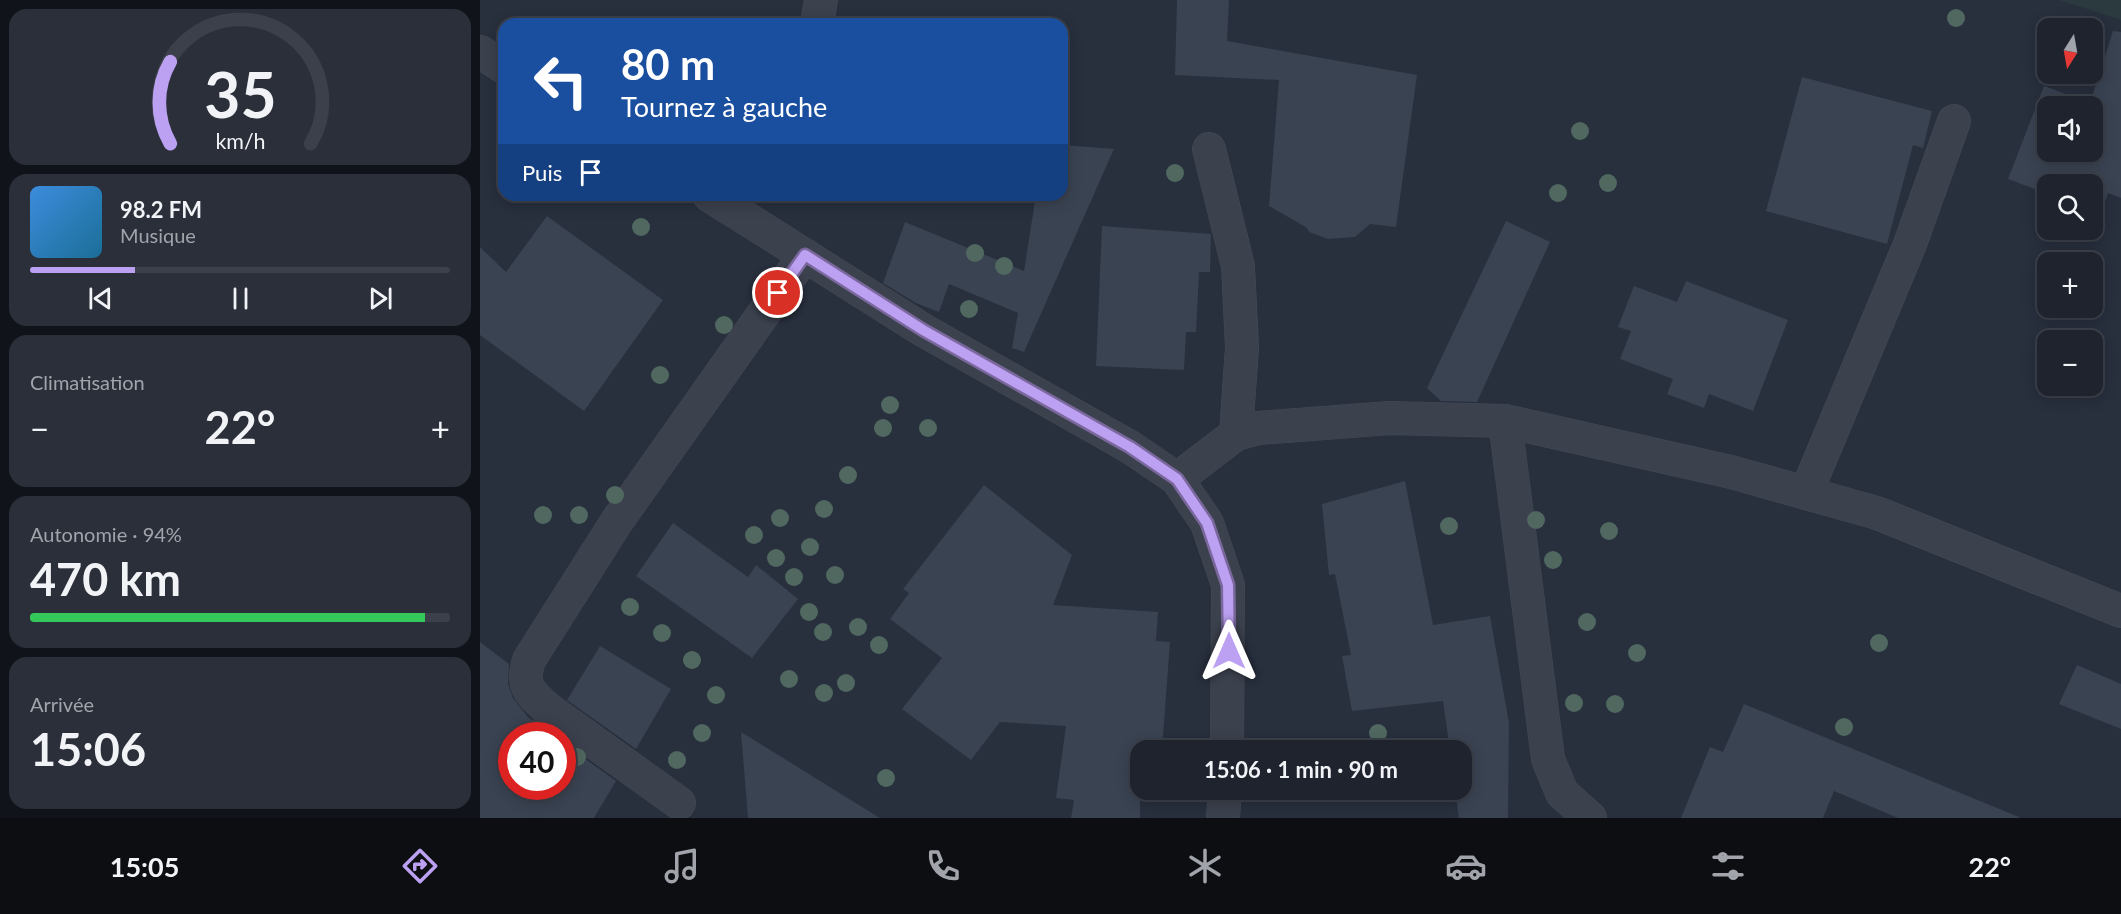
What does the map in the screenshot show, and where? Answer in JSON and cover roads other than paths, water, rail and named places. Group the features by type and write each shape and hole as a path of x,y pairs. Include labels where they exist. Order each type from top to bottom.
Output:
{"street":[{"path":"818,18 821,0"},
{"path":"480,52 498,63"},
{"path":"1806,493 1910,244 1954,122"},
{"path":"1209,149 1238,266 1242,347 1236,434"},
{"path":"722,201 923,330 1130,447 1177,479 1207,523 1228,585 1227,740"},
{"path":"679,803 548,709 530,693 524,675 529,660 617,521 805,255"},
{"path":"1177,479 1236,434 1258,428 1390,418 1505,421 1731,472 1877,513 2121,611"},
{"path":"1505,421 1548,759 1562,793 1590,818"},
{"path":"1223,818 1224,800"}]}
